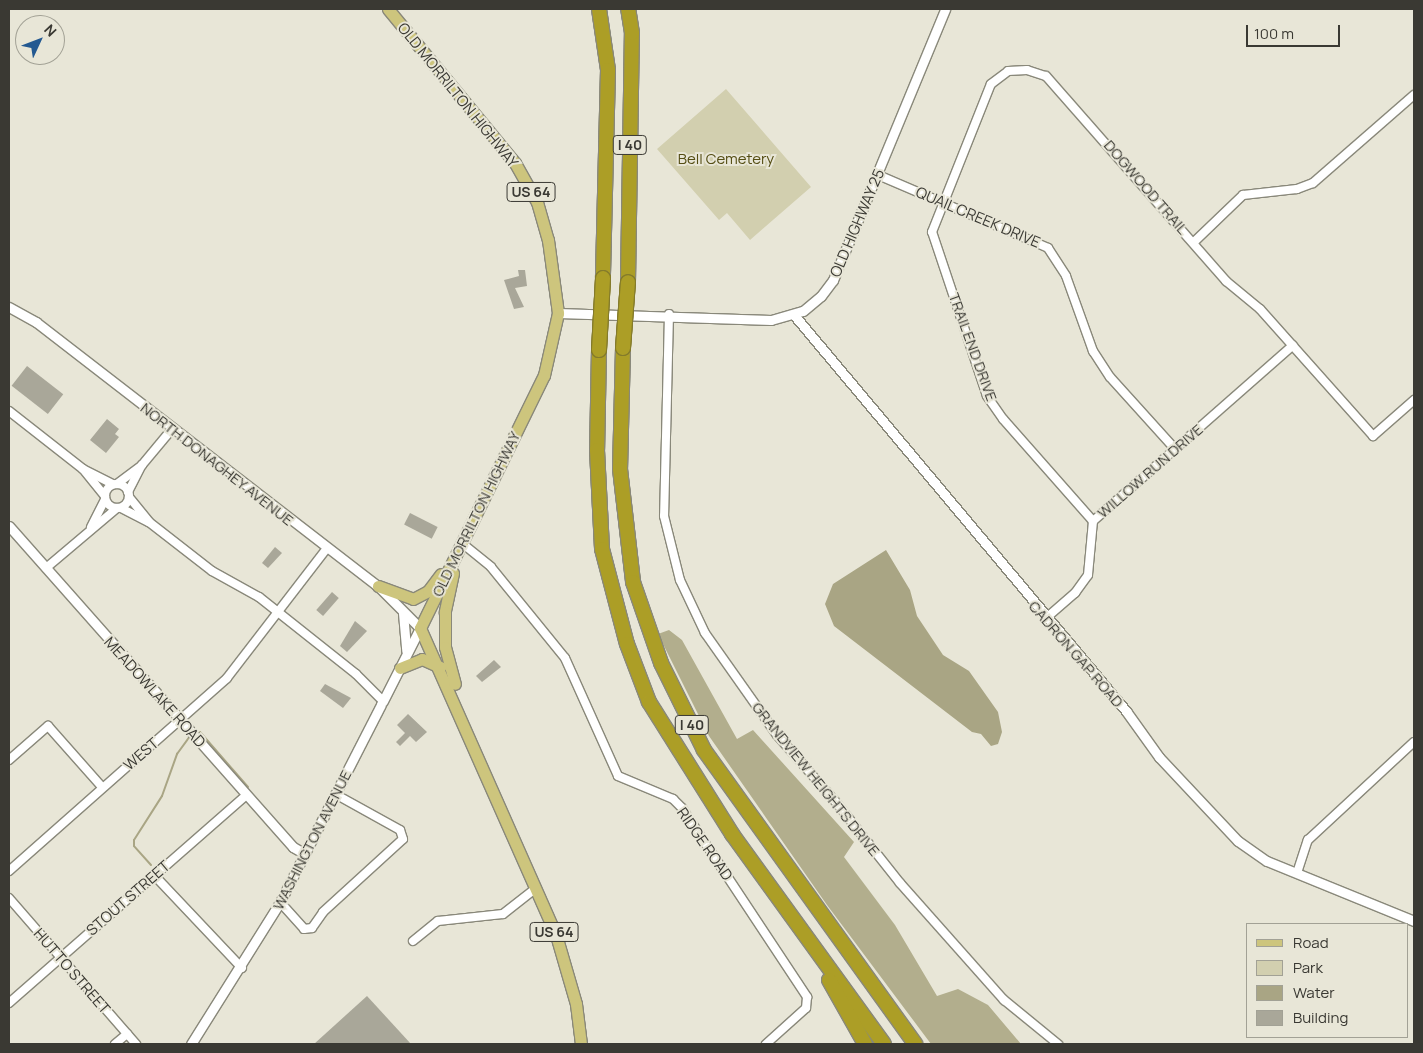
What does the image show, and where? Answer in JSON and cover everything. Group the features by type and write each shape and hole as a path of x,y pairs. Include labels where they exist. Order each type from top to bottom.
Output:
{"highway":[{"name":"I 40","path":"599,9 608,70 600,350 598,504 602,549 627,644 649,702 686,766 884,1044"},
{"name":"I 40","path":"628,9 632,52 628,282 620,469 633,582 660,663 704,750 915,1044"},
{"path":"781,900 865,1044"}],"main road":[{"name":"OLD MORRILTON HIGHWAY","path":"388,9 519,170 537,202 548,240 558,313 544,375 463,544 420,628"},
{"path":"378,586 401,597 421,596 436,583 463,544"},
{"path":"463,544 445,612 445,647 481,762"},
{"name":"US 64","path":"420,628 440,667 536,888 568,971 581,1044"},
{"path":"400,668 422,658 440,667"}],"street":[{"name":"OLD HIGHWAY 25","path":"558,313 669,314 771,320 794,315 821,296 833,280 945,9"},
{"name":"DOGWOOD TRAIL","path":"941,201 991,84 1008,71 1027,70 1046,76 1194,242 1226,281 1293,345 1373,436 1414,401"},
{"path":"1194,242 1243,196 1296,189 1313,183 1414,95"},
{"name":"QUAIL CREEK DRIVE","path":"878,174 1048,248 1066,276 1092,351 1110,377 1175,449"},
{"name":"TRAIL END DRIVE","path":"941,201 932,232 988,396 1003,419 1094,521"},
{"name":"NORTH DONAGHEY AVENUE","path":"9,307 36,322 172,430 378,586 420,628"},
{"name":"GRANDVIEW HEIGHTS DRIVE","path":"669,314 664,516 680,580 704,633 777,735 835,801 900,883 1004,1000 1058,1044"},
{"name":"CADRON GAP ROAD","path":"794,315 1045,619 1126,711 1159,757 1238,841 1267,861 1414,921"},
{"name":"WILLOW RUN DRIVE","path":"1045,619 1076,593 1088,575 1094,521 1293,345"},
{"path":"9,411 83,469 115,484 128,494 149,522"},
{"path":"90,529 105,498 115,484 142,465 172,430"},
{"path":"46,568 90,529 119,508 142,465"},
{"path":"83,469 105,498 119,508 149,522 212,571 280,614 382,703"},
{"name":"MEADOWLAKE ROAD","path":"9,526 293,847 305,854"},
{"name":"RIDGE ROAD","path":"463,544 490,567 566,658 618,776 673,799 682,808 807,997 806,1008 766,1044"},
{"name":"WEST","path":"9,871 227,678 280,614 327,548"},
{"path":"400,608 407,631 405,657"},
{"name":"WASHINGTON AVENUE","path":"191,1044 242,968 280,902 420,628"},
{"path":"9,760 48,726 102,788"},
{"path":"1297,873 1308,840 1414,742"},
{"path":"280,902 304,929 312,928 324,912 403,839 400,830 335,794"},
{"name":"STOUT STREET","path":"9,1003 247,795"},
{"path":"154,875 242,968"},
{"path":"412,940 438,921 503,914 536,888"},
{"name":"HUTTO STREET","path":"9,898 136,1044"},
{"path":"115,1044 127,1034"}],"green space":[{"name":"Bell Cemetery","path":"726,89 811,187 750,240 727,213 719,220 657,149"}],"shaded area":[{"path":"669,630 682,640 737,739 753,730 854,842 844,857 895,925 937,996 958,989 988,1005 1021,1044 931,1044 827,905 709,736 658,634"}],"water":[{"path":"886,550 910,590 917,616 943,655 969,671 998,712 1002,732 998,744 991,746 981,734 972,732 834,626 825,604 833,584"}],"building":[{"path":"518,270 525,270 527,286 515,288 524,307 514,309 504,280 519,276"},
{"path":"27,366 63,394 48,414 12,386"},
{"path":"107,419 119,429 115,434 119,437 106,453 90,440"},
{"path":"410,513 438,527 432,539 404,525"},
{"path":"275,547 282,553 268,568 262,563"},
{"path":"332,592 339,598 323,616 316,610"},
{"path":"355,621 367,631 347,652 340,646"},
{"path":"494,660 501,667 482,682 476,676"},
{"path":"325,684 351,698 343,708 320,691"},
{"path":"408,714 427,732 416,742 410,736 400,746 396,742 405,733 397,725"},
{"path":"367,996 411,1044 314,1044"}],"waterway":[{"path":"196,733 200,732 248,787"},
{"path":"151,865 134,846 134,840 162,796 177,754 191,735"}]}
